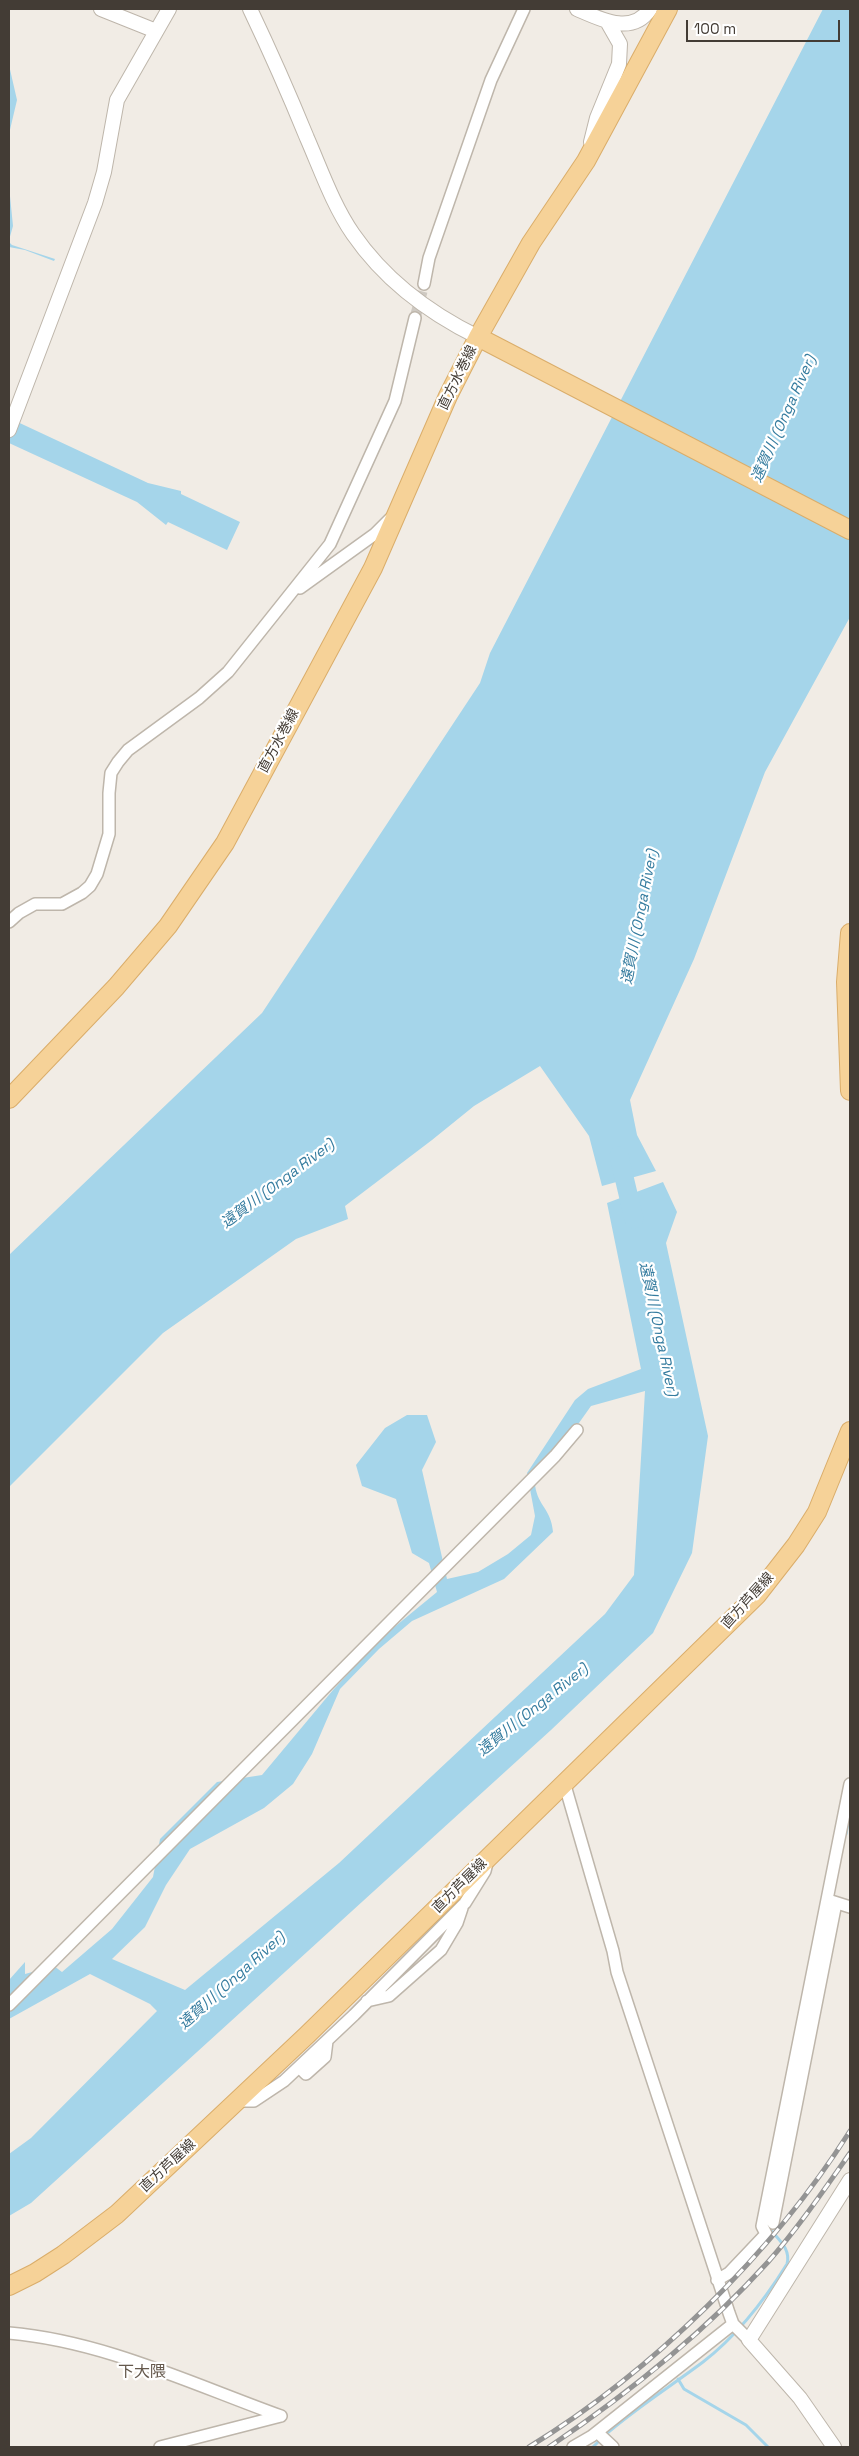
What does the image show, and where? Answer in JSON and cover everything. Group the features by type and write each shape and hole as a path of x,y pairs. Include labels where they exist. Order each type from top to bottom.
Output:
{"main road":[{"name":"直方水巻線","path":"9,1099 116,987 168,926 224,843 373,568 448,396 483,340 532,242 586,161 668,9"},
{"name":"直方水巻線","path":"483,340 850,530"},
{"path":"850,933 846,982 850,1091"},
{"name":"直方芦屋線","path":"9,2286 35,2273 103,2225 237,2102 757,1595 796,1545 816,1512 850,1431"}],"street":[{"path":"101,9 156,31"},
{"path":"9,430 95,203 104,172 117,100 169,9"},
{"path":"250,9 334,200 353,234 376,262 406,291 444,320 483,340"},
{"path":"424,284 429,258 491,80 524,9"},
{"path":"577,9 608,23 629,23 648,13 650,9"},
{"path":"586,161 597,118 619,64 620,44 608,23"},
{"path":"9,922 19,913 35,904 62,904 82,893 90,886 97,874 109,834 109,793 112,774 118,762 128,750 199,698 228,672 330,544 395,401 415,318"},
{"path":"294,591 375,534 398,511"},
{"path":"9,2004 555,1456 577,1430"},
{"path":"564,1782 619,1979 659,2106 696,2209 717,2280 740,2331 800,2398 834,2447"},
{"path":"717,2280 729,2273 766,2234 762,2226 850,1784"},
{"path":"237,2102 254,2101 284,2081 327,2041 464,1904 486,1871 487,1859"},
{"path":"773,2223 834,1902 850,1907"},
{"path":"572,2447 597,2432 740,2331 850,2180"},
{"path":"9,2333 36,2335 97,2348 281,2416 160,2447"},
{"path":"597,2432 613,2447"}],"water":[{"path":"823,9 850,9 850,617 765,772 694,959 630,1100 637,1135 656,1171 602,1186 589,1136 540,1066 474,1106 345,1206 348,1219 296,1239 163,1333 9,1487 9,1255 262,1013 480,683 490,653"},
{"path":"9,65 17,100 9,134"},
{"path":"9,186 13,226 9,240"},
{"path":"9,242 12,245 55,259 54,261 25,250 9,247"},
{"path":"9,418 148,483 181,491 181,494 240,522 227,550 168,522 166,525 137,502 9,443"},
{"path":"663,1182 677,1212 666,1243 708,1436 692,1553 653,1633 551,1730 31,2203 9,2216 9,2154 31,2138 157,2011 150,2004 90,1974 9,2019 9,1980 25,1962 25,1974 54,1966 62,1972 112,1929 153,1877 160,1839 217,1782 262,1775 333,1690 381,1638 437,1592 429,1563 412,1553 396,1499 362,1486 356,1465 385,1428 407,1415 427,1415 436,1442 422,1470 447,1579 478,1572 508,1554 531,1535 535,1516 527,1473 575,1400 588,1389 641,1369 607,1203","holes":["645,1391 634,1575 605,1614 339,1863 185,1990 112,1959 145,1927 166,1885 190,1849 264,1808 293,1784 312,1754 340,1689 379,1649 412,1621 504,1579 553,1532 550,1518 539,1498 535,1485 591,1406"]}],"waterway":[{"name":"遠賀川 (Onga River)","path":"619,1156 634,1219"},
{"path":"846,1834 850,1813"},
{"path":"605,2435 716,2352 760,2304 787,2264 788,2259 786,2249 770,2229 770,2223"},
{"path":"678,2379 684,2389 746,2425 768,2447"},
{"path":"593,2447 601,2439"}],"tunnel":[{"path":"415,318 424,284"}],"railway":[{"path":"529,2447 575,2417 620,2383 707,2307 784,2222 819,2177 850,2131"},
{"path":"549,2447 636,2384 718,2314 779,2249 850,2153"}],"district":[{"name":"下大隈","path":"142,2373"}]}
